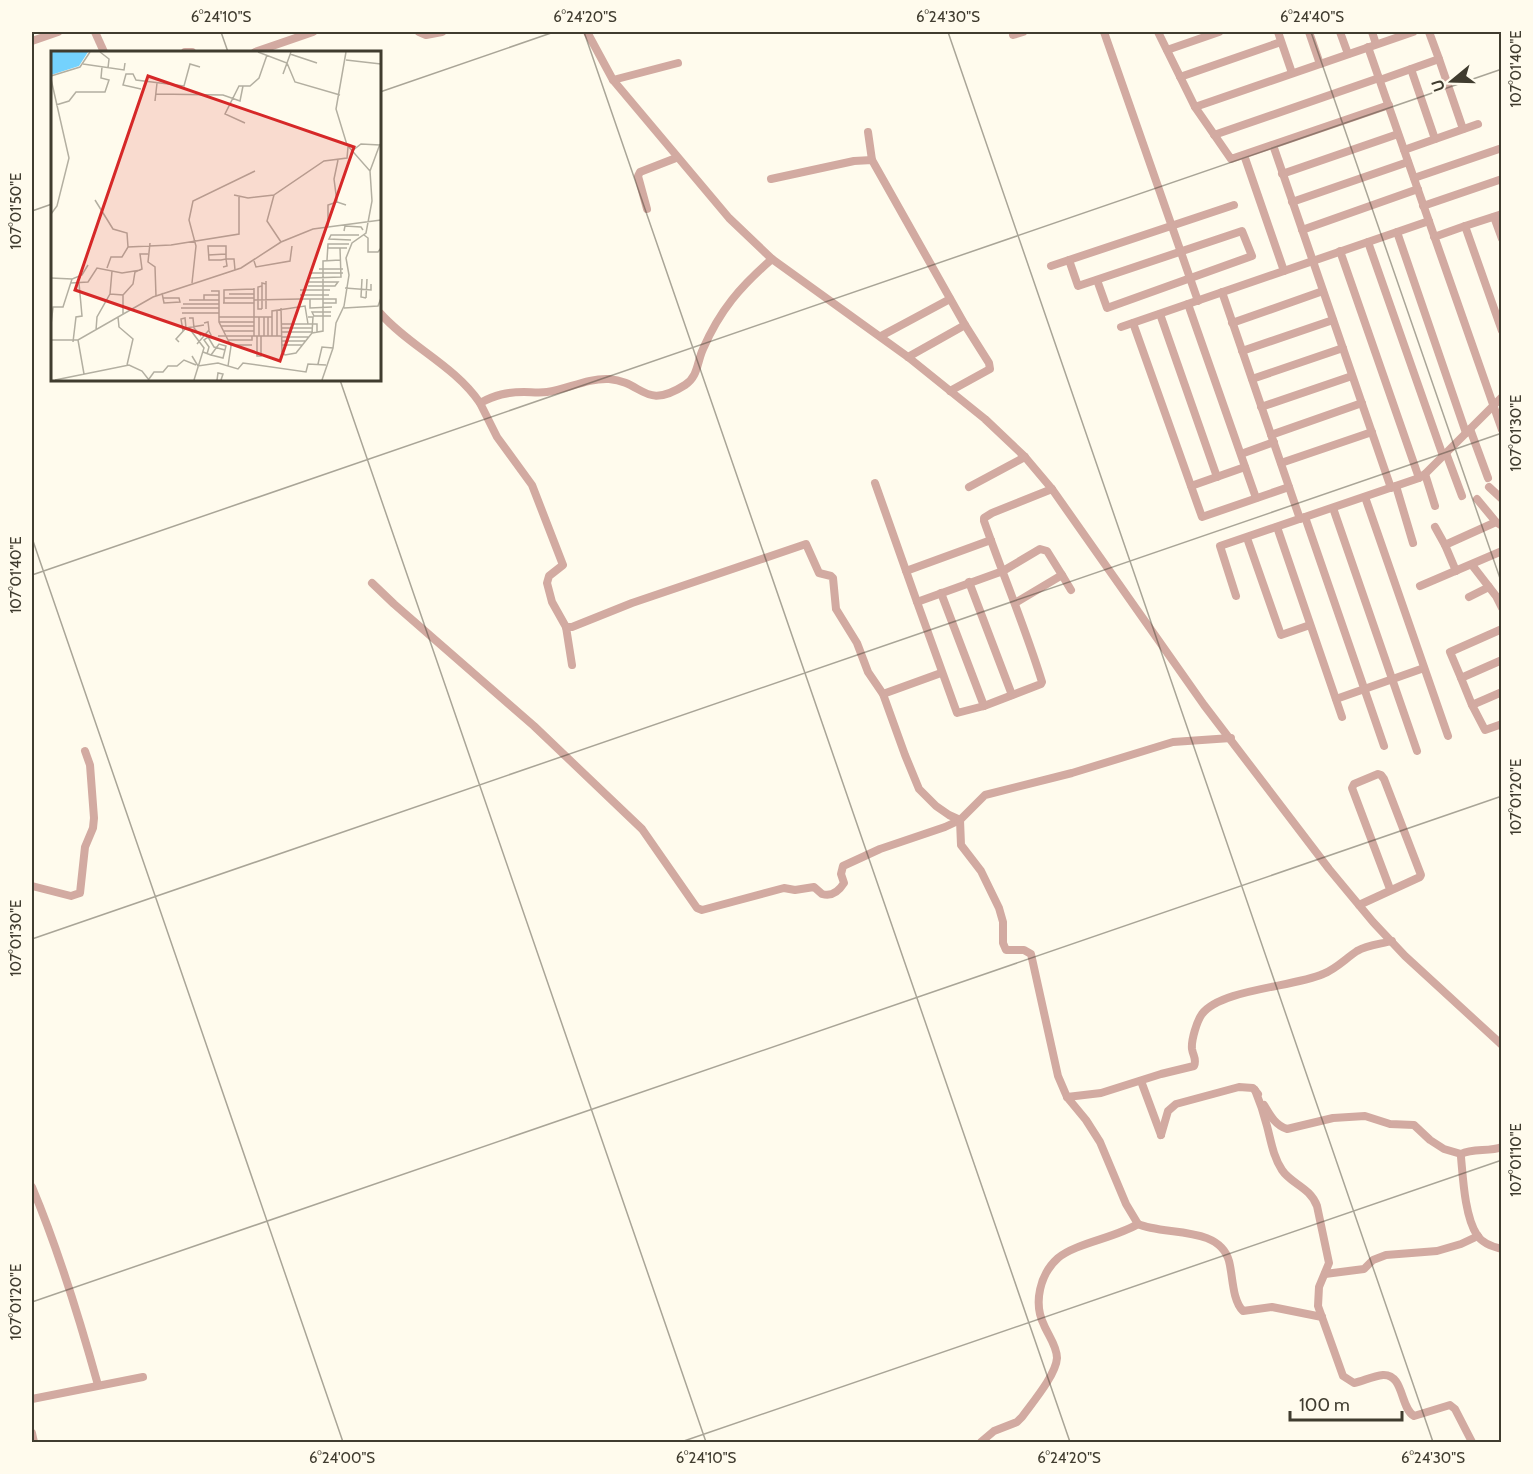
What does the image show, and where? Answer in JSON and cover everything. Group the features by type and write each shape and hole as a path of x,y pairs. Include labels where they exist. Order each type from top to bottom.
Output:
{"street":[{"path":"32,41 58,32"},
{"path":"95,32 104,51"},
{"path":"258,51 313,32"},
{"path":"419,32 426,35 442,32"},
{"path":"587,32 613,80 676,158 729,218 772,259 800,281 909,357 985,419 1025,457 1052,489 1204,705 1231,738 1293,824 1359,905 1392,941 1464,1013 1502,1046"},
{"path":"1013,35 1023,32"},
{"path":"1104,32 1198,300"},
{"path":"1158,32 1195,107 1231,159 1389,105"},
{"path":"1167,50 1219,32"},
{"path":"1278,32 1292,73"},
{"path":"1309,32 1320,64"},
{"path":"1340,32 1348,54"},
{"path":"1372,32 1372,46 1380,79 1502,430"},
{"path":"1195,107 1372,46 1403,33 1413,32"},
{"path":"1429,32 1463,129"},
{"path":"1180,77 1281,42"},
{"path":"1214,135 1439,59"},
{"path":"613,80 678,63"},
{"path":"1411,69 1435,139"},
{"path":"1404,150 1478,124"},
{"path":"868,132 872,160 965,326 989,363 990,369 950,391"},
{"path":"1282,174 1398,134"},
{"path":"1273,145 1352,376 1413,543"},
{"path":"1414,178 1502,148"},
{"path":"1244,155 1284,271"},
{"path":"647,209 638,176 640,172 676,158"},
{"path":"771,179 854,160 872,160"},
{"path":"1292,202 1408,162"},
{"path":"1423,206 1502,179"},
{"path":"1302,230 1418,189"},
{"path":"1051,266 1234,205"},
{"path":"1434,237 1498,215 1502,239"},
{"path":"1121,327 1429,221"},
{"path":"1466,226 1502,331"},
{"path":"1069,260 1078,286 1242,231 1251,256 1107,308 1097,280"},
{"path":"1397,232 1468,431 1488,478"},
{"path":"1368,242 1462,496"},
{"path":"1340,251 1434,506"},
{"path":"480,403 504,393 548,392 579,383 607,379 622,381 640,392 653,396 666,395 686,385 695,376 703,348 725,307 772,259"},
{"path":"1232,323 1323,291"},
{"path":"1222,292 1289,487 1303,518 1384,746"},
{"path":"880,336 950,299"},
{"path":"1188,304 1256,498"},
{"path":"381,314 394,329 451,371 471,390 508,454 527,476 563,565 549,576 547,588 566,627 572,665"},
{"path":"1160,314 1217,477"},
{"path":"1242,351 1333,320"},
{"path":"1133,323 1202,517 1289,487"},
{"path":"909,357 965,326"},
{"path":"1252,379 1343,348"},
{"path":"1262,407 1352,376"},
{"path":"1236,596 1220,546 1422,476 1502,398"},
{"path":"1241,454 1272,438 1362,403"},
{"path":"1281,463 1372,432"},
{"path":"969,487 1025,457"},
{"path":"1191,486 1245,467"},
{"path":"875,483 957,713 984,706 1042,682 984,521 986,516 1052,489"},
{"path":"1489,487 1502,499"},
{"path":"1365,497 1448,736"},
{"path":"1445,545 1499,523 1477,499"},
{"path":"1333,508 1417,751"},
{"path":"1277,527 1342,717"},
{"path":"1435,527 1456,571"},
{"path":"1247,538 1281,635 1311,624"},
{"path":"906,571 991,540"},
{"path":"566,627 572,627 632,603 806,544 819,573 832,578 836,609 857,643 868,672 883,694 920,789 936,806 960,820"},
{"path":"917,602 1003,571 1040,549 1043,549 1071,590"},
{"path":"1420,586 1502,551"},
{"path":"1472,565 1496,596 1502,608"},
{"path":"1015,603 1062,575"},
{"path":"969,582 1011,695"},
{"path":"372,583 534,726 642,829 697,908 702,910 784,888 795,890 814,887 822,894 830,895 840,890 844,884 841,874 843,866 880,849 960,820 984,795 1072,773 1173,742 1231,738"},
{"path":"1469,597 1489,586"},
{"path":"1496,596 1502,587"},
{"path":"941,593 984,706"},
{"path":"1502,629 1450,652 1485,730 1502,724"},
{"path":"1461,678 1502,660"},
{"path":"1336,699 1424,668"},
{"path":"883,694 941,673"},
{"path":"1472,705 1502,692"},
{"path":"32,886 71,896 80,893 85,847 93,828 94,818 90,765 84,750"},
{"path":"1359,905 1420,877 1421,874 1384,779 1378,774 1354,784 1352,788 1390,889"},
{"path":"960,820 961,845 981,871 999,908 1006,950 1024,950 1030,954 1058,1076 1067,1097 1095,1132 1126,1204 1138,1224 1151,1228 1188,1232 1219,1245 1229,1260 1237,1302 1243,1311 1272,1307 1322,1317"},
{"path":"1067,1097 1101,1093 1194,1066 1196,1061 1192,1044 1198,1024 1202,1014 1216,1004 1249,992 1306,981 1335,968 1363,948 1392,941"},
{"path":"1141,1081 1161,1135 1168,1111 1176,1104 1239,1087 1253,1088 1272,1118 1281,1127 1287,1129 1333,1118 1365,1116 1390,1124 1413,1125 1444,1149 1461,1154 1502,1146"},
{"path":"1255,1090 1271,1147 1281,1169 1303,1186 1317,1206 1329,1258 1319,1287 1318,1306 1343,1376 1354,1383 1384,1375 1390,1376 1398,1385 1408,1412 1414,1416 1450,1406 1455,1409 1472,1443"},
{"path":"1461,1154 1463,1182 1472,1222 1478,1236 1487,1244 1502,1249"},
{"path":"32,1187 51,1233 78,1312 98,1385"},
{"path":"981,1443 994,1431 1017,1422 1022,1417 1056,1365 1056,1352 1038,1307 1042,1282 1053,1264 1066,1252 1113,1236 1138,1224"},
{"path":"1325,1274 1364,1269 1373,1260 1386,1256 1437,1251 1478,1236"},
{"path":"32,1399 143,1377"},
{"path":"32,1433 34,1443"}]}
